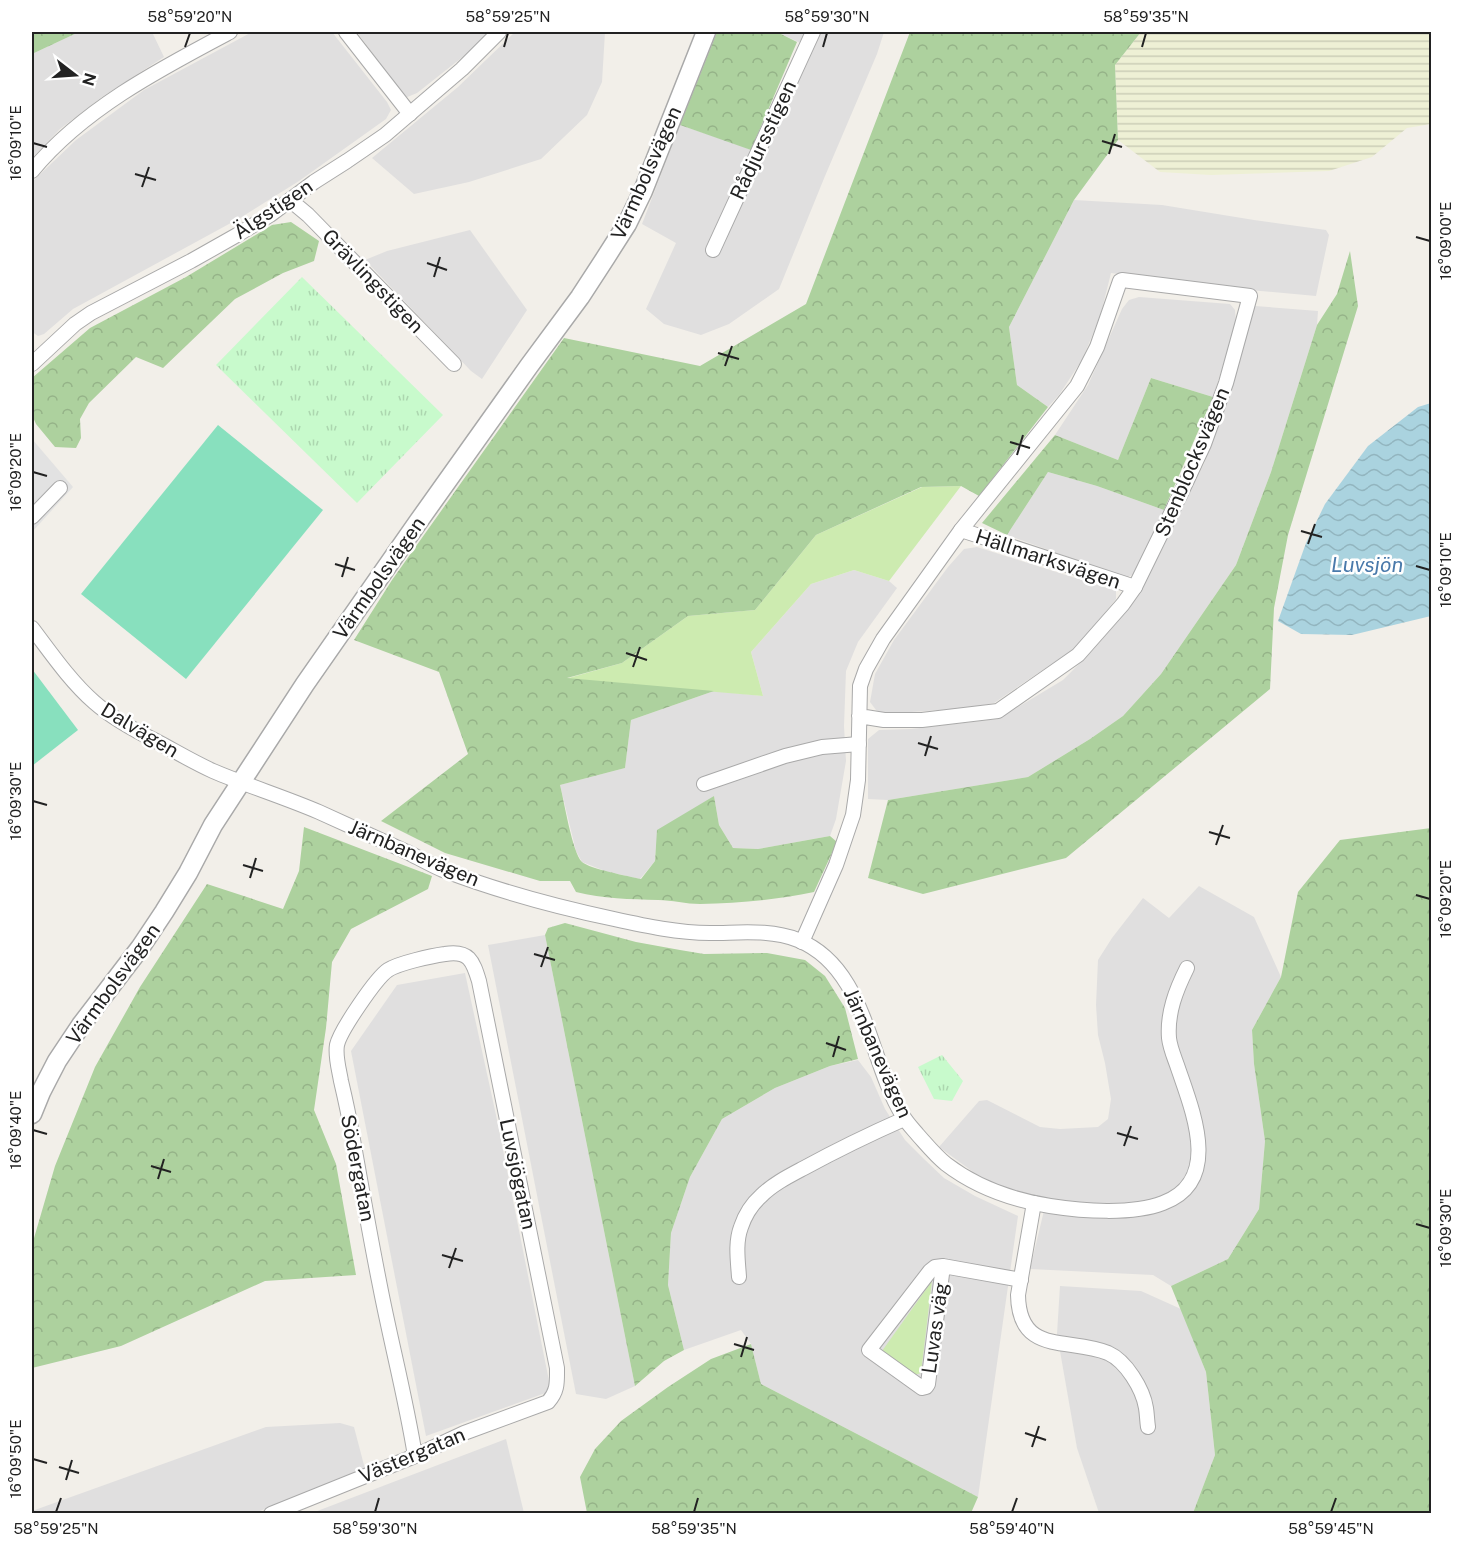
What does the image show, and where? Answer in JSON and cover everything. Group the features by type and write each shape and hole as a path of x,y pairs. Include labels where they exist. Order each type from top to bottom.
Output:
{"street":[{"path":"32,171 77,126 110,102 176,61 230,32"},
{"path":"346,32 410,114"},
{"name":"Älgstigen","path":"34,356 91,313 237,235 347,162 410,114 462,69 499,32"},
{"name":"Värmbolsvägen","path":"32,1114 57,1061 164,912 189,873 213,825 305,684 606,258 627,224 643,191 706,32"},
{"name":"Rådjursstigen","path":"713,250 813,32"},
{"name":"Grävlingstigen","path":"290,200 308,215 454,364"},
{"name":"Stenblocksvägen","path":"802,942 836,865 853,815 858,780 860,686 872,656 962,530 1077,386 1097,347 1120,281 1250,296 1226,383 1204,444 1177,503 1135,587 1124,604 1078,655 998,711 922,720 884,720 860,716"},
{"path":"32,517 60,488"},
{"name":"Hällmarksvägen","path":"962,530 1135,587"},
{"name":"Dalvägen","path":"32,628 93,702 134,730 210,770 241,782"},
{"path":"704,784 785,756 822,747 859,744"},
{"name":"Järnbanevägen","path":"241,782 316,811 438,867 495,888 574,910 653,927 711,933 740,931 764,933 781,935 802,942 824,955 844,978 904,1119 944,1162 964,1176 1004,1195 1034,1203 1096,1211 1143,1208 1163,1203 1181,1193 1193,1179 1198,1159 1194,1113 1169,1042 1172,1005 1186,968"},
{"name":"Södergatan","path":"416,1455 380,1286 337,1060 337,1045 358,1009 388,970 445,954 463,955"},
{"name":"Luvsjögatan","path":"463,955 473,963 479,981 557,1368 558,1387 553,1397"},
{"path":"739,1277 738,1236 741,1224 749,1209 761,1195 781,1181 858,1139 904,1119"},
{"path":"1034,1203 1018,1295 1021,1320 1038,1338 1109,1353 1121,1361 1135,1379 1146,1406 1148,1427"},
{"name":"Luvas väg","path":"943,1266 928,1384 922,1388 869,1350 930,1271 935,1267 943,1266 1021,1280"},
{"name":"Västergatan","path":"271,1514 464,1433 548,1402 553,1397"}],"shaded area":[{"path":"79,32 152,32 164,57 102,97 60,129 32,158 32,54"},
{"path":"252,32 332,32 387,102 391,110 386,119 299,181 240,218 73,309 44,334 38,336 35,334 32,331 32,182 76,140 144,90"},
{"path":"357,32 491,32 417,93 405,98"},
{"path":"515,32 605,32 602,82 587,115 541,159 469,182 414,194 372,158 458,87"},
{"path":"777,32 884,32 877,54 779,289 729,324 701,335 664,324 646,309 676,243 642,224 680,125 765,156 811,48"},
{"path":"1074,200 1162,205 1326,230 1329,235 1316,296 1216,287 1111,273 1100,317 1082,360 1059,395 1048,407 1017,385 1009,327"},
{"path":"470,230 527,310 482,379 471,371 365,260 387,251"},
{"path":"1139,297 1230,304 1235,310 1236,323 1213,397 1151,378 1118,460 1055,435 1088,385 1122,309 1129,300"},
{"path":"1255,306 1318,311 1317,325 1271,472 1236,565 1161,674 1123,716 1028,777 888,800 868,799 868,739 879,730 911,729 998,719 1063,680 1126,612 1161,552 1204,464 1237,368"},
{"path":"32,439 73,487 32,532"},
{"path":"1048,472 1097,486 1164,510 1132,575 1126,578 1007,535"},
{"path":"977,547 1116,591 1116,599 1074,651 994,703 969,708 883,714 876,710 870,702 875,674 894,640 964,549"},
{"path":"854,570 889,581 897,588 858,642 846,671 844,726 846,761 836,819 830,836 758,849 733,848 719,825 714,796 656,846 655,861 640,879 605,871 582,862 576,851 560,785 625,768 631,720 714,691 763,696 751,652 811,584"},
{"path":"1199,886 1254,917 1281,977 1252,1030 1254,1064 1265,1141 1259,1209 1228,1259 1171,1286 1153,1275 1030,1269 1047,1198 1009,1190 980,1177 939,1147 979,1101 987,1100 1040,1127 1060,1129 1098,1127 1108,1119 1111,1099 1098,1035 1096,1005 1098,960 1143,898 1169,918"},
{"path":"545,935 635,1386 606,1399 576,1394 488,945"},
{"path":"465,973 551,1391 426,1436 351,1051 397,985"},
{"path":"858,1060 871,1077 885,1109 905,1140 924,1159 944,1178 975,1196 1018,1216 978,1497 761,1384 751,1344 741,1330 684,1350 668,1285 671,1233 690,1177 722,1119 775,1088 830,1066"},
{"path":"1060,1286 1141,1291 1181,1309 1206,1372 1215,1455 1193,1513 1099,1513 1077,1448 1057,1334"},
{"path":"340,1423 354,1427 365,1469 255,1513 32,1514 32,1511 266,1427"},
{"path":"506,1439 524,1513 312,1513"}],"green space":[{"path":"32,32 79,32 32,54"},
{"path":"717,32 777,32 797,42 751,150 680,125"},
{"path":"910,32 1141,32 1115,65 1118,140 1074,200 1009,327 1017,385 1048,407 979,496 961,486 921,487 816,535 755,610 688,616 622,663 567,678 714,691 631,720 625,768 560,785 575,848 582,862 601,870 641,879 655,861 657,830 714,796 719,825 733,848 758,849 830,836 837,842 814,892 757,901 700,904 596,896 576,892 570,881 540,881 445,853 381,821 468,754 439,672 354,640 392,580 564,338 700,366 806,304"},
{"path":"1141,32 1431,32 1431,124 1407,128 1372,157 1329,171 1211,175 1160,172 1118,140 1115,65"},
{"path":"291,222 319,241 314,261 283,273 235,299 163,368 136,357 89,403 80,419 81,438 76,448 55,447 36,424 32,415 32,378 90,328 186,277 272,225"},
{"path":"1350,251 1358,306 1288,535 1274,608 1270,689 1066,858 923,894 868,878 888,800 1028,777 1123,716 1161,674 1236,565 1271,472 1317,325 1337,294"},
{"path":"302,277 443,415 357,503 216,365"},
{"path":"1151,378 1213,397 1164,510 1097,486 1048,472 1007,535 982,523 1055,435 1118,460"},
{"path":"218,425 323,510 186,679 81,594"},
{"path":"961,486 889,581 854,570 811,584 751,652 763,696 565,679 622,663 688,616 755,610 816,535 922,487"},
{"path":"32,669 78,730 32,766"},
{"path":"304,827 432,876 428,889 351,929 332,962 326,1028 314,1110 336,1164 356,1275 265,1281 121,1346 32,1368 32,1245 55,1166 95,1067 140,987 207,884 283,909 299,871"},
{"path":"1431,828 1431,1513 1193,1513 1215,1455 1206,1372 1171,1286 1228,1259 1259,1209 1265,1141 1254,1064 1252,1030 1281,977 1298,892 1340,840"},
{"path":"565,923 636,942 704,954 767,953 805,960 825,976 845,1008 858,1059 830,1066 775,1088 722,1119 690,1177 671,1233 668,1285 684,1350 664,1361 635,1386 545,935 548,928"},
{"path":"942,1055 963,1081 952,1101 934,1099 918,1067"},
{"path":"932,1281 921,1373 915,1375 882,1351"},
{"path":"751,1344 761,1384 978,1497 971,1513 587,1513 580,1477 595,1449 621,1421 711,1359"}],"water":[{"name":"Luvsjön","path":"1431,403 1431,616 1352,635 1301,634 1278,621 1306,543 1325,504 1368,446 1418,407"}]}
